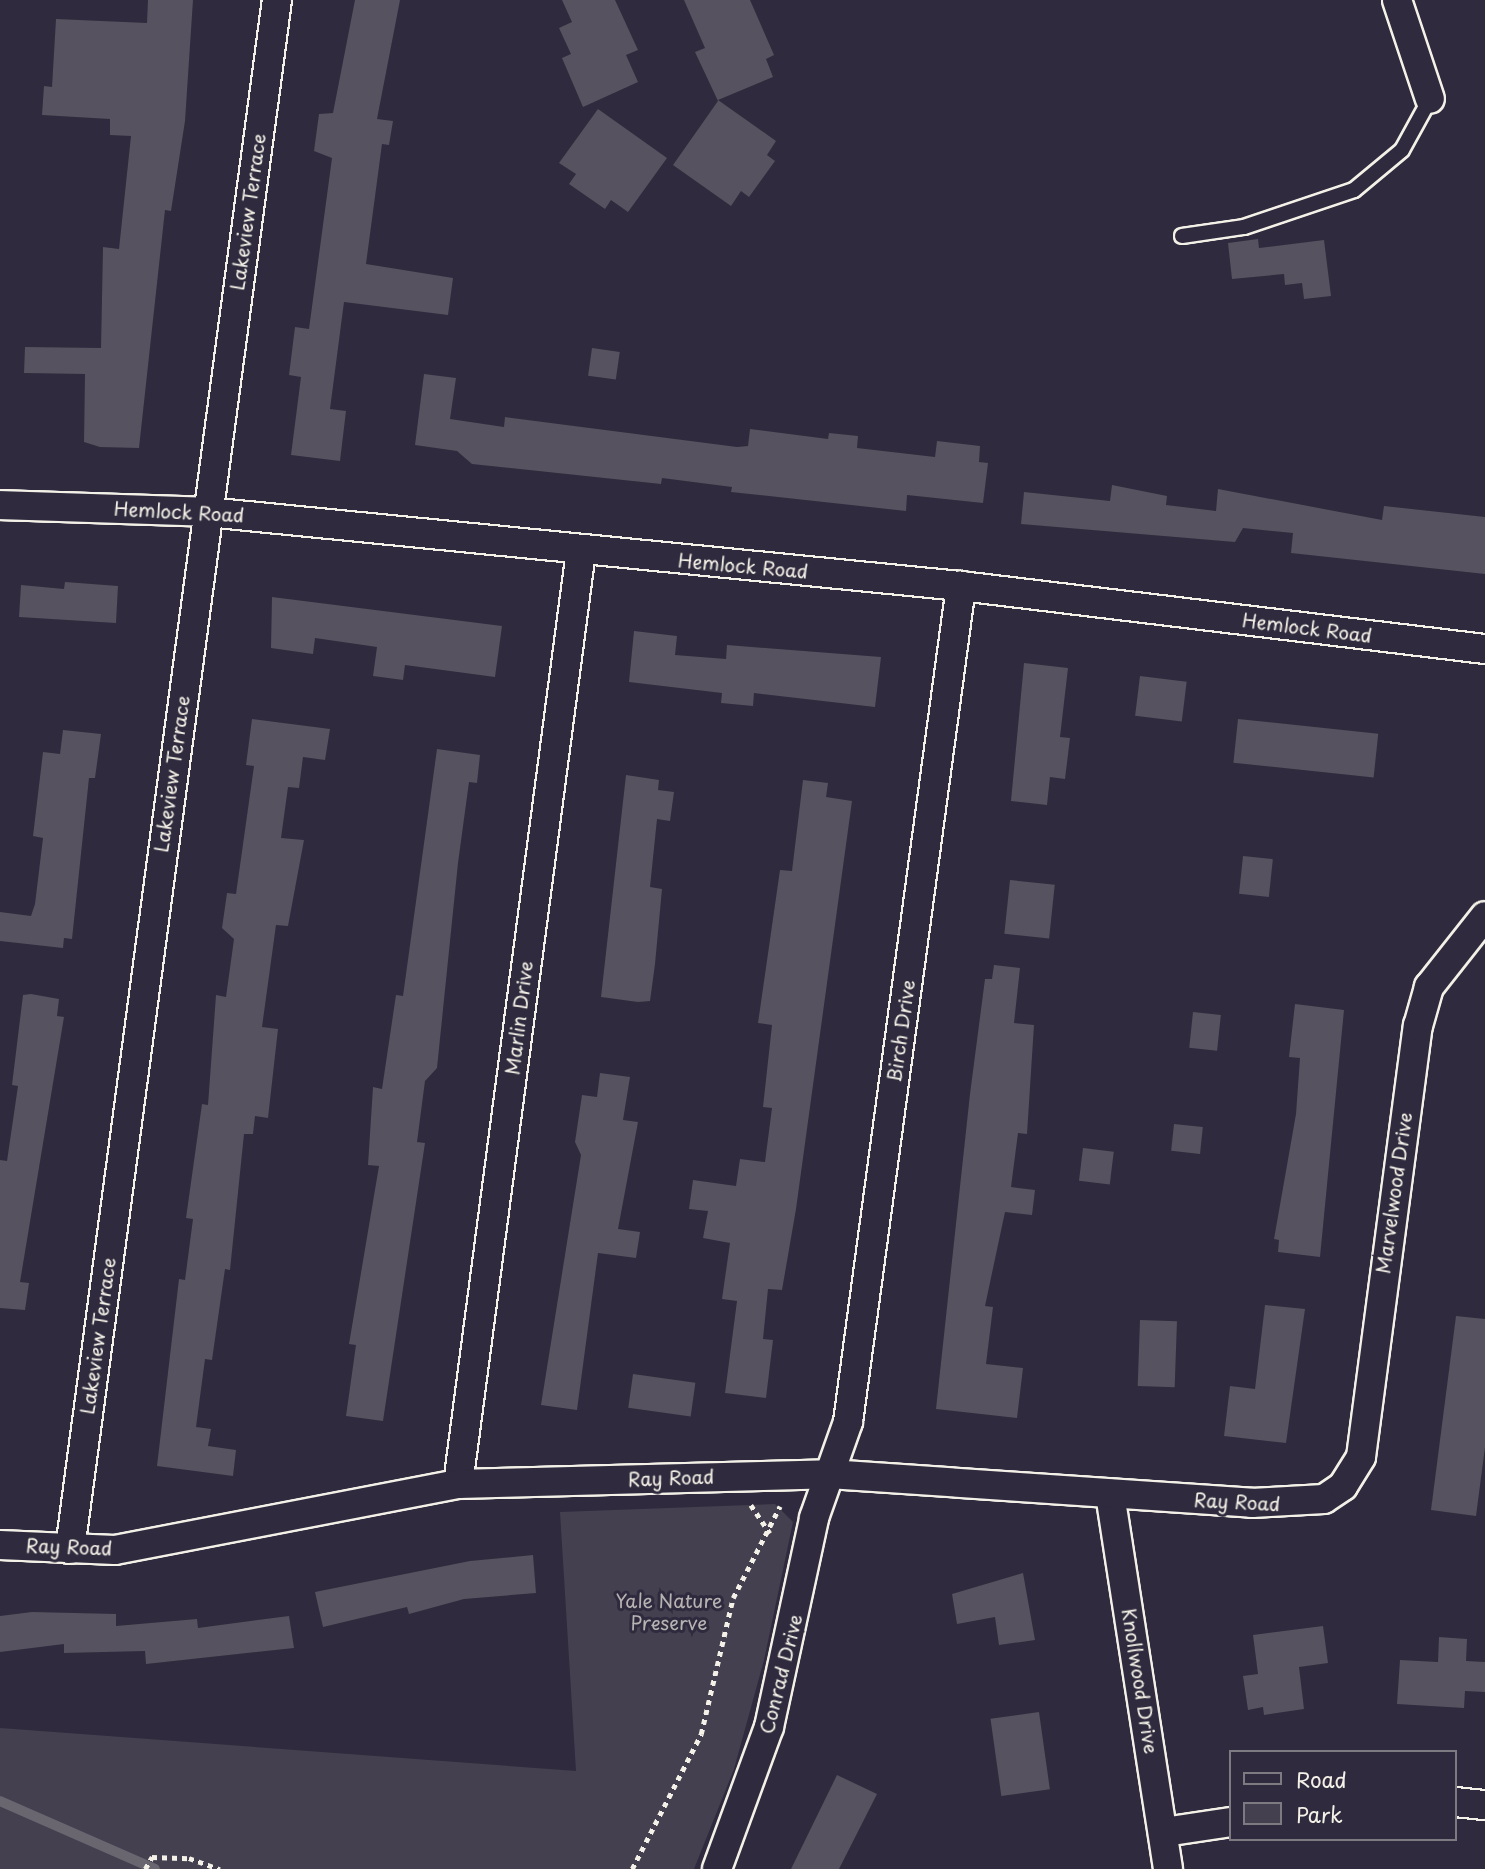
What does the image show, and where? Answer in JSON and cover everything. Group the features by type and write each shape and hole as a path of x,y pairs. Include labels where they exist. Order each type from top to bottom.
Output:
{"street":[{"name":"Lakeview Terrace","path":"70,1549 277,0"},
{"path":"1397,0 1430,99"},
{"name":"Hemlock Road","path":"0,505 207,512 581,551 961,586 1485,649"},
{"name":"Marlin Drive","path":"458,1484 581,551"},
{"name":"Birch Drive","path":"829,1474 848,1422 961,586"},
{"name":"Marvelwood Drive","path":"1343,1486 1361,1457 1418,1026 1429,986 1485,916"},
{"name":"Ray Road","path":"0,1545 115,1550 458,1484 829,1474 1294,1505 1324,1499 1343,1486"},
{"name":"Conrad Drive","path":"717,1869 769,1727 829,1474"},
{"name":"Knollwood Drive","path":"1110,1494 1168,1869"},
{"path":"1457,1802 1485,1805"},
{"path":"1164,1832 1230,1822"}],"lane":[{"path":"1182,236 1244,227 1354,190 1402,150 1430,99"}],"path":[{"path":"632,1869 701,1734 733,1598 770,1532 782,1501"},
{"path":"750,1502 770,1532"},
{"path":"145,1869 152,1857 189,1858 220,1869"}],"green space":[{"name":"Yale Nature Preserve","path":"775,1504 793,1522 764,1660 734,1769 694,1869 0,1869 0,1728 576,1771 560,1512"}],"building":[{"path":"148,0 193,0 185,121 171,211 165,210 139,448 100,447 84,442 85,374 24,373 25,347 101,348 103,247 119,249 131,136 110,135 110,119 42,115 44,86 52,87 56,19 147,23"},
{"path":"355,0 400,0 377,119 393,121 389,145 382,144 366,264 453,278 448,315 344,302 330,409 346,411 340,461 291,455 301,377 289,375 295,327 309,329 332,158 314,151 319,114 333,113"},
{"path":"562,0 615,0 638,50 626,55 638,82 583,107 562,58 571,54 559,28 572,22"},
{"path":"684,0 750,0 774,55 766,59 773,77 718,100 776,141 767,155 775,161 749,197 741,191 731,206 673,165 718,101 695,52 705,48"},
{"path":"598,109 667,158 628,212 611,200 605,209 569,184 576,174 559,163"},
{"path":"1258,239 1259,248 1324,240 1331,296 1304,299 1302,283 1285,285 1284,274 1232,279 1228,243"},
{"path":"592,348 620,352 616,380 588,376"},
{"path":"424,374 456,378 450,419 504,427 505,417 737,447 748,446 750,429 828,439 829,433 858,436 857,448 935,457 937,441 980,446 979,462 988,463 983,503 907,495 906,511 731,492 732,487 662,478 661,484 472,464 457,451 415,445"},
{"path":"1112,485 1167,496 1166,505 1216,511 1218,489 1382,520 1384,506 1485,517 1485,574 1291,553 1293,533 1243,528 1235,542 1021,524 1024,492 1110,501"},
{"path":"65,582 118,586 116,623 19,617 21,585 64,589"},
{"path":"272,597 502,626 495,677 405,665 403,680 373,676 377,647 315,638 313,654 271,648"},
{"path":"634,631 677,636 675,655 726,659 727,645 881,657 875,707 754,693 753,706 721,703 722,693 629,682"},
{"path":"1024,663 1068,668 1060,737 1070,738 1065,779 1050,777 1047,805 1011,801"},
{"path":"1140,676 1187,682 1182,721 1135,716"},
{"path":"252,719 330,729 325,760 303,757 299,788 288,787 281,838 304,840 288,926 276,925 262,1027 278,1029 268,1118 255,1116 253,1134 244,1134 230,1270 225,1269 212,1360 205,1359 196,1427 211,1429 208,1446 236,1450 233,1476 157,1466 179,1279 185,1280 193,1219 186,1218 202,1104 208,1105 216,995 226,997 234,939 222,928 227,893 236,894 254,766 246,765"},
{"path":"1238,719 1378,734 1374,777 1233,763"},
{"path":"63,730 101,734 95,778 89,778 72,939 64,938 63,948 0,941 0,912 31,916 35,904 43,838 33,836 43,752 60,754"},
{"path":"437,749 480,755 477,783 469,782 437,1068 425,1081 417,1142 425,1143 383,1421 346,1416 356,1345 349,1344 379,1166 368,1165 373,1087 382,1089 396,995 403,996"},
{"path":"626,775 659,780 658,790 674,792 670,821 657,819 650,887 662,889 655,964 650,1001 638,1002 601,997"},
{"path":"803,780 828,783 826,797 852,801 796,1209 782,1290 768,1289 763,1339 773,1340 766,1398 725,1393 737,1301 722,1299 730,1243 703,1238 708,1211 689,1209 693,1180 736,1186 740,1159 765,1162 772,1108 763,1107 772,1025 758,1023 780,870 792,871"},
{"path":"1243,856 1273,859 1269,897 1239,894"},
{"path":"1010,880 1055,885 1049,938 1004,934"},
{"path":"994,965 1020,968 1014,1023 1034,1025 1027,1134 1018,1133 1011,1187 1035,1190 1032,1215 1005,1212 985,1306 993,1307 986,1364 1023,1368 1017,1418 936,1409 985,979 992,979"},
{"path":"23,995 59,999 57,1016 64,1017 20,1282 29,1283 25,1310 0,1308 0,1160 7,1161 18,1086 12,1085"},
{"path":"1295,1004 1344,1010 1320,1257 1278,1252 1279,1240 1274,1239 1296,1114 1300,1058 1289,1057"},
{"path":"1193,1012 1221,1015 1217,1051 1189,1048"},
{"path":"600,1073 630,1077 623,1120 638,1122 618,1229 640,1232 636,1258 598,1253 577,1410 541,1405 581,1155 575,1142 582,1095 597,1097"},
{"path":"1174,1124 1203,1127 1200,1154 1171,1151"},
{"path":"1083,1148 1114,1152 1110,1185 1079,1181"},
{"path":"1265,1305 1305,1309 1286,1443 1224,1436 1230,1386 1255,1389"},
{"path":"1456,1316 1485,1319 1485,1447 1476,1516 1431,1510"},
{"path":"1140,1320 1177,1321 1175,1387 1138,1386"},
{"path":"633,1374 695,1383 691,1416 628,1408"},
{"path":"533,1555 536,1593 464,1599 409,1614 407,1607 323,1627 315,1592 470,1561"},
{"path":"1023,1573 1035,1640 999,1645 995,1617 957,1624 952,1594"},
{"path":"32,1612 116,1614 116,1626 197,1619 198,1628 289,1616 294,1648 146,1664 145,1651 64,1653 64,1644 0,1652 0,1616"},
{"path":"1323,1626 1328,1663 1299,1667 1304,1709 1264,1715 1263,1707 1248,1710 1243,1676 1258,1674 1253,1635"},
{"path":"1439,1637 1467,1639 1466,1661 1485,1662 1485,1692 1465,1691 1464,1708 1397,1704 1400,1660 1438,1662"},
{"path":"1039,1712 1050,1789 1001,1796 990,1719"},
{"path":"837,1775 877,1794 839,1869 791,1869"}],"waterway":[{"path":"0,1801 155,1869"}]}
